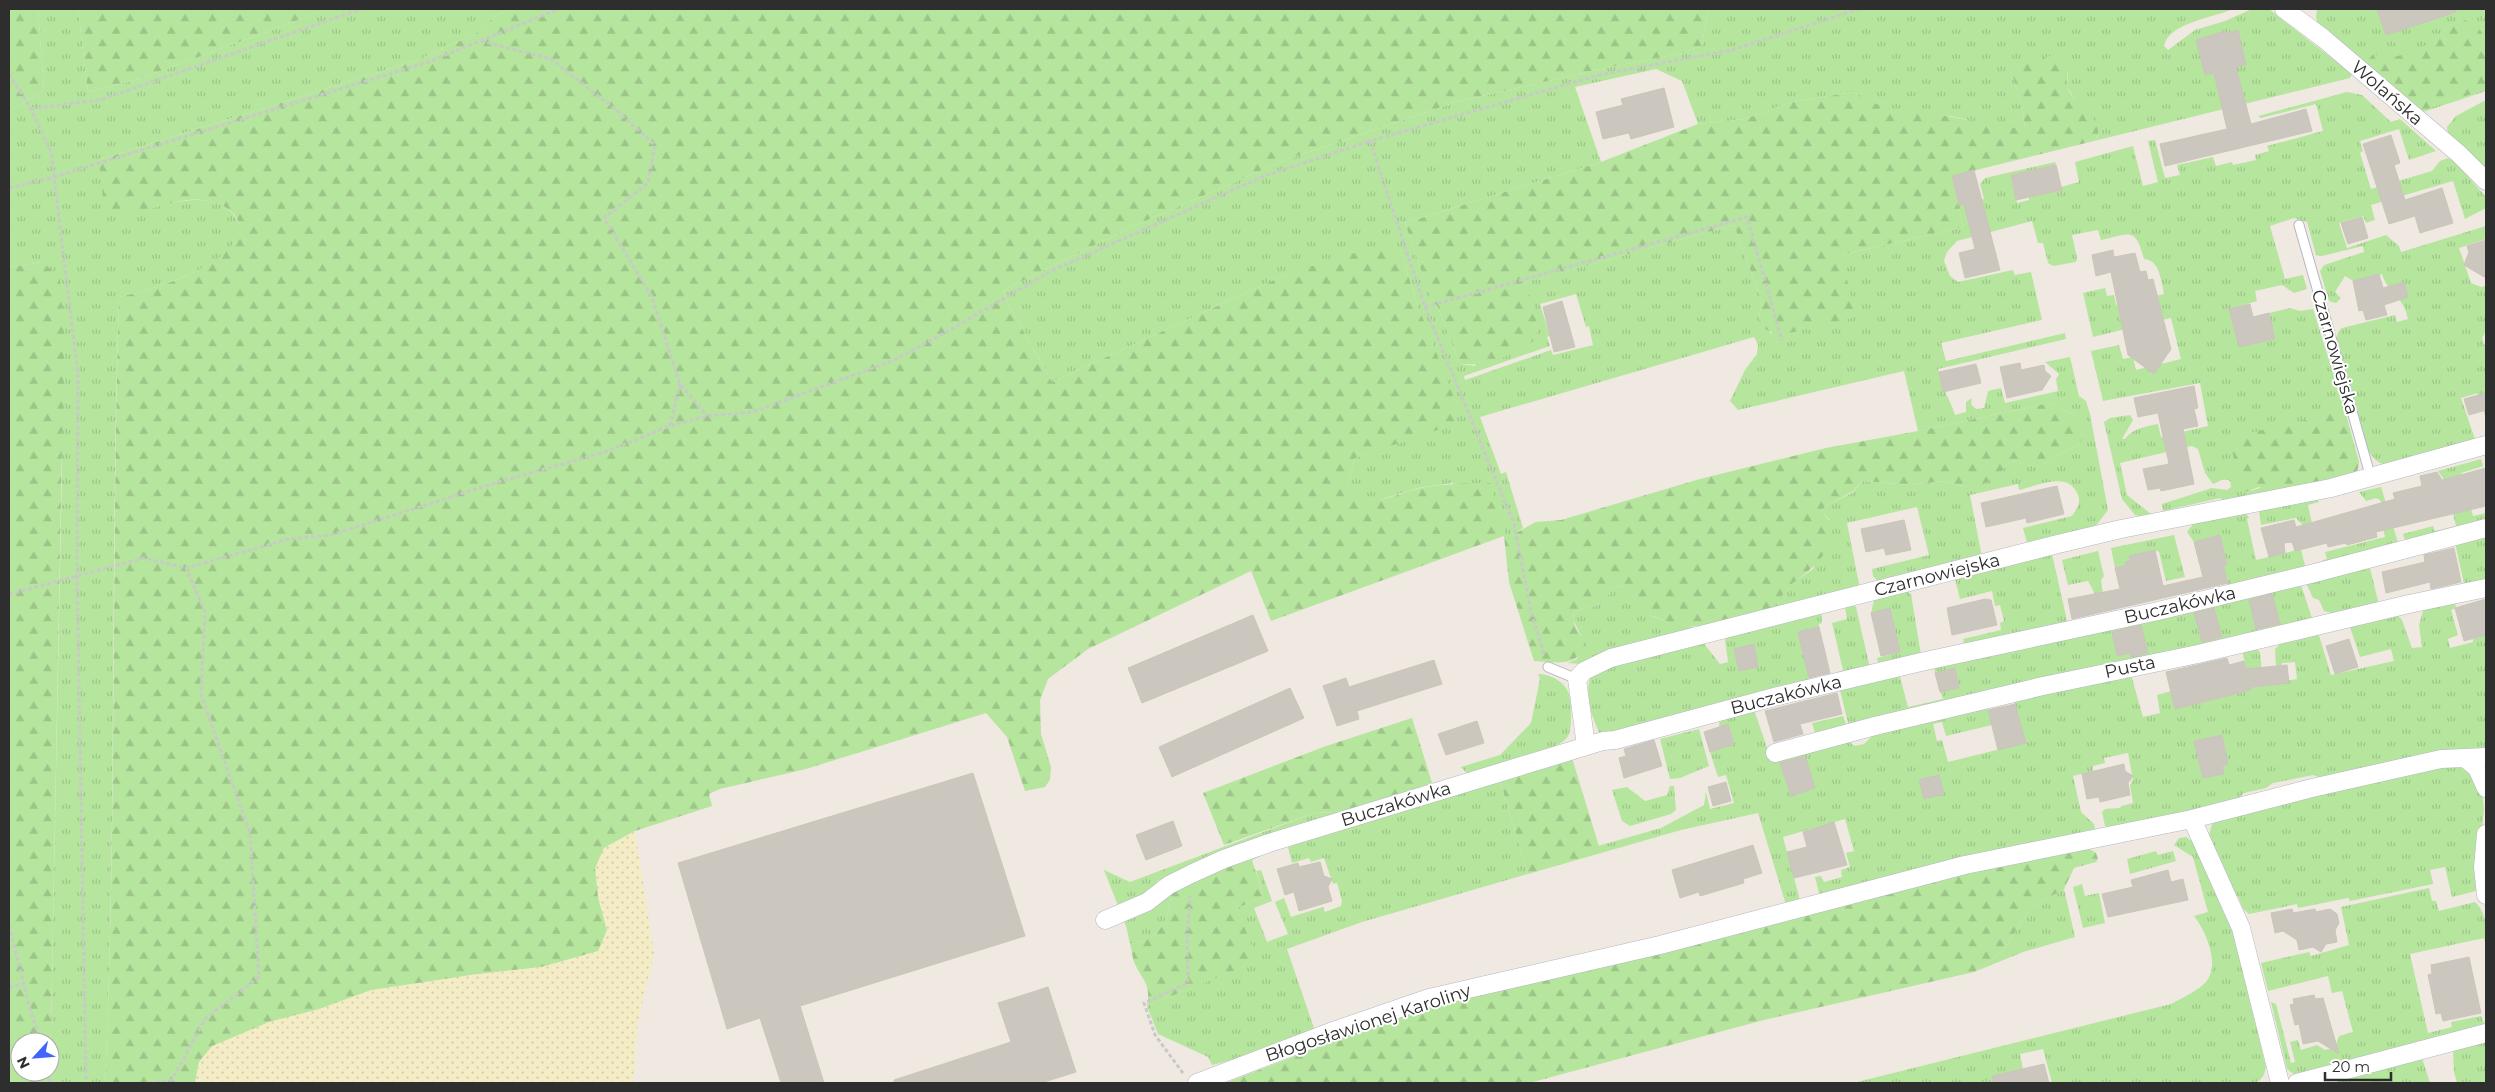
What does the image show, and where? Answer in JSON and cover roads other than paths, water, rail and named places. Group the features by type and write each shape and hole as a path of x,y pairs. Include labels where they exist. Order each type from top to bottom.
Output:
{"street":[{"name":"Wolańska","path":"2284,9 2323,38 2459,154 2486,181"},
{"name":"Czarnowiejska","path":"1577,679 1584,671 1611,658 1703,633 2121,529 2240,507 2370,478 2486,446"},
{"name":"Buczakówka","path":"1105,920 1147,902 1169,885 1224,858 1586,746 1841,680 2158,611 2287,580 2486,528"},
{"name":"Pusta","path":"1775,753 1875,726 2042,686 2198,654 2409,604 2486,588"},
{"path":"1577,679 1586,746"},
{"name":"Błogosławionej Karoliny","path":"1191,1079 1429,998 1660,945 1965,865 2192,819 2312,788 2441,759 2486,757"},
{"path":"2466,759 2477,768 2486,788"},
{"path":"2192,819 2241,928 2280,1083"},
{"path":"2486,834 2486,895"},
{"path":"2297,1083 2486,1033"}],"lane":[{"name":"Czarnowiejska","path":"2299,225 2370,478"},
{"path":"1548,667 1577,679"}]}
